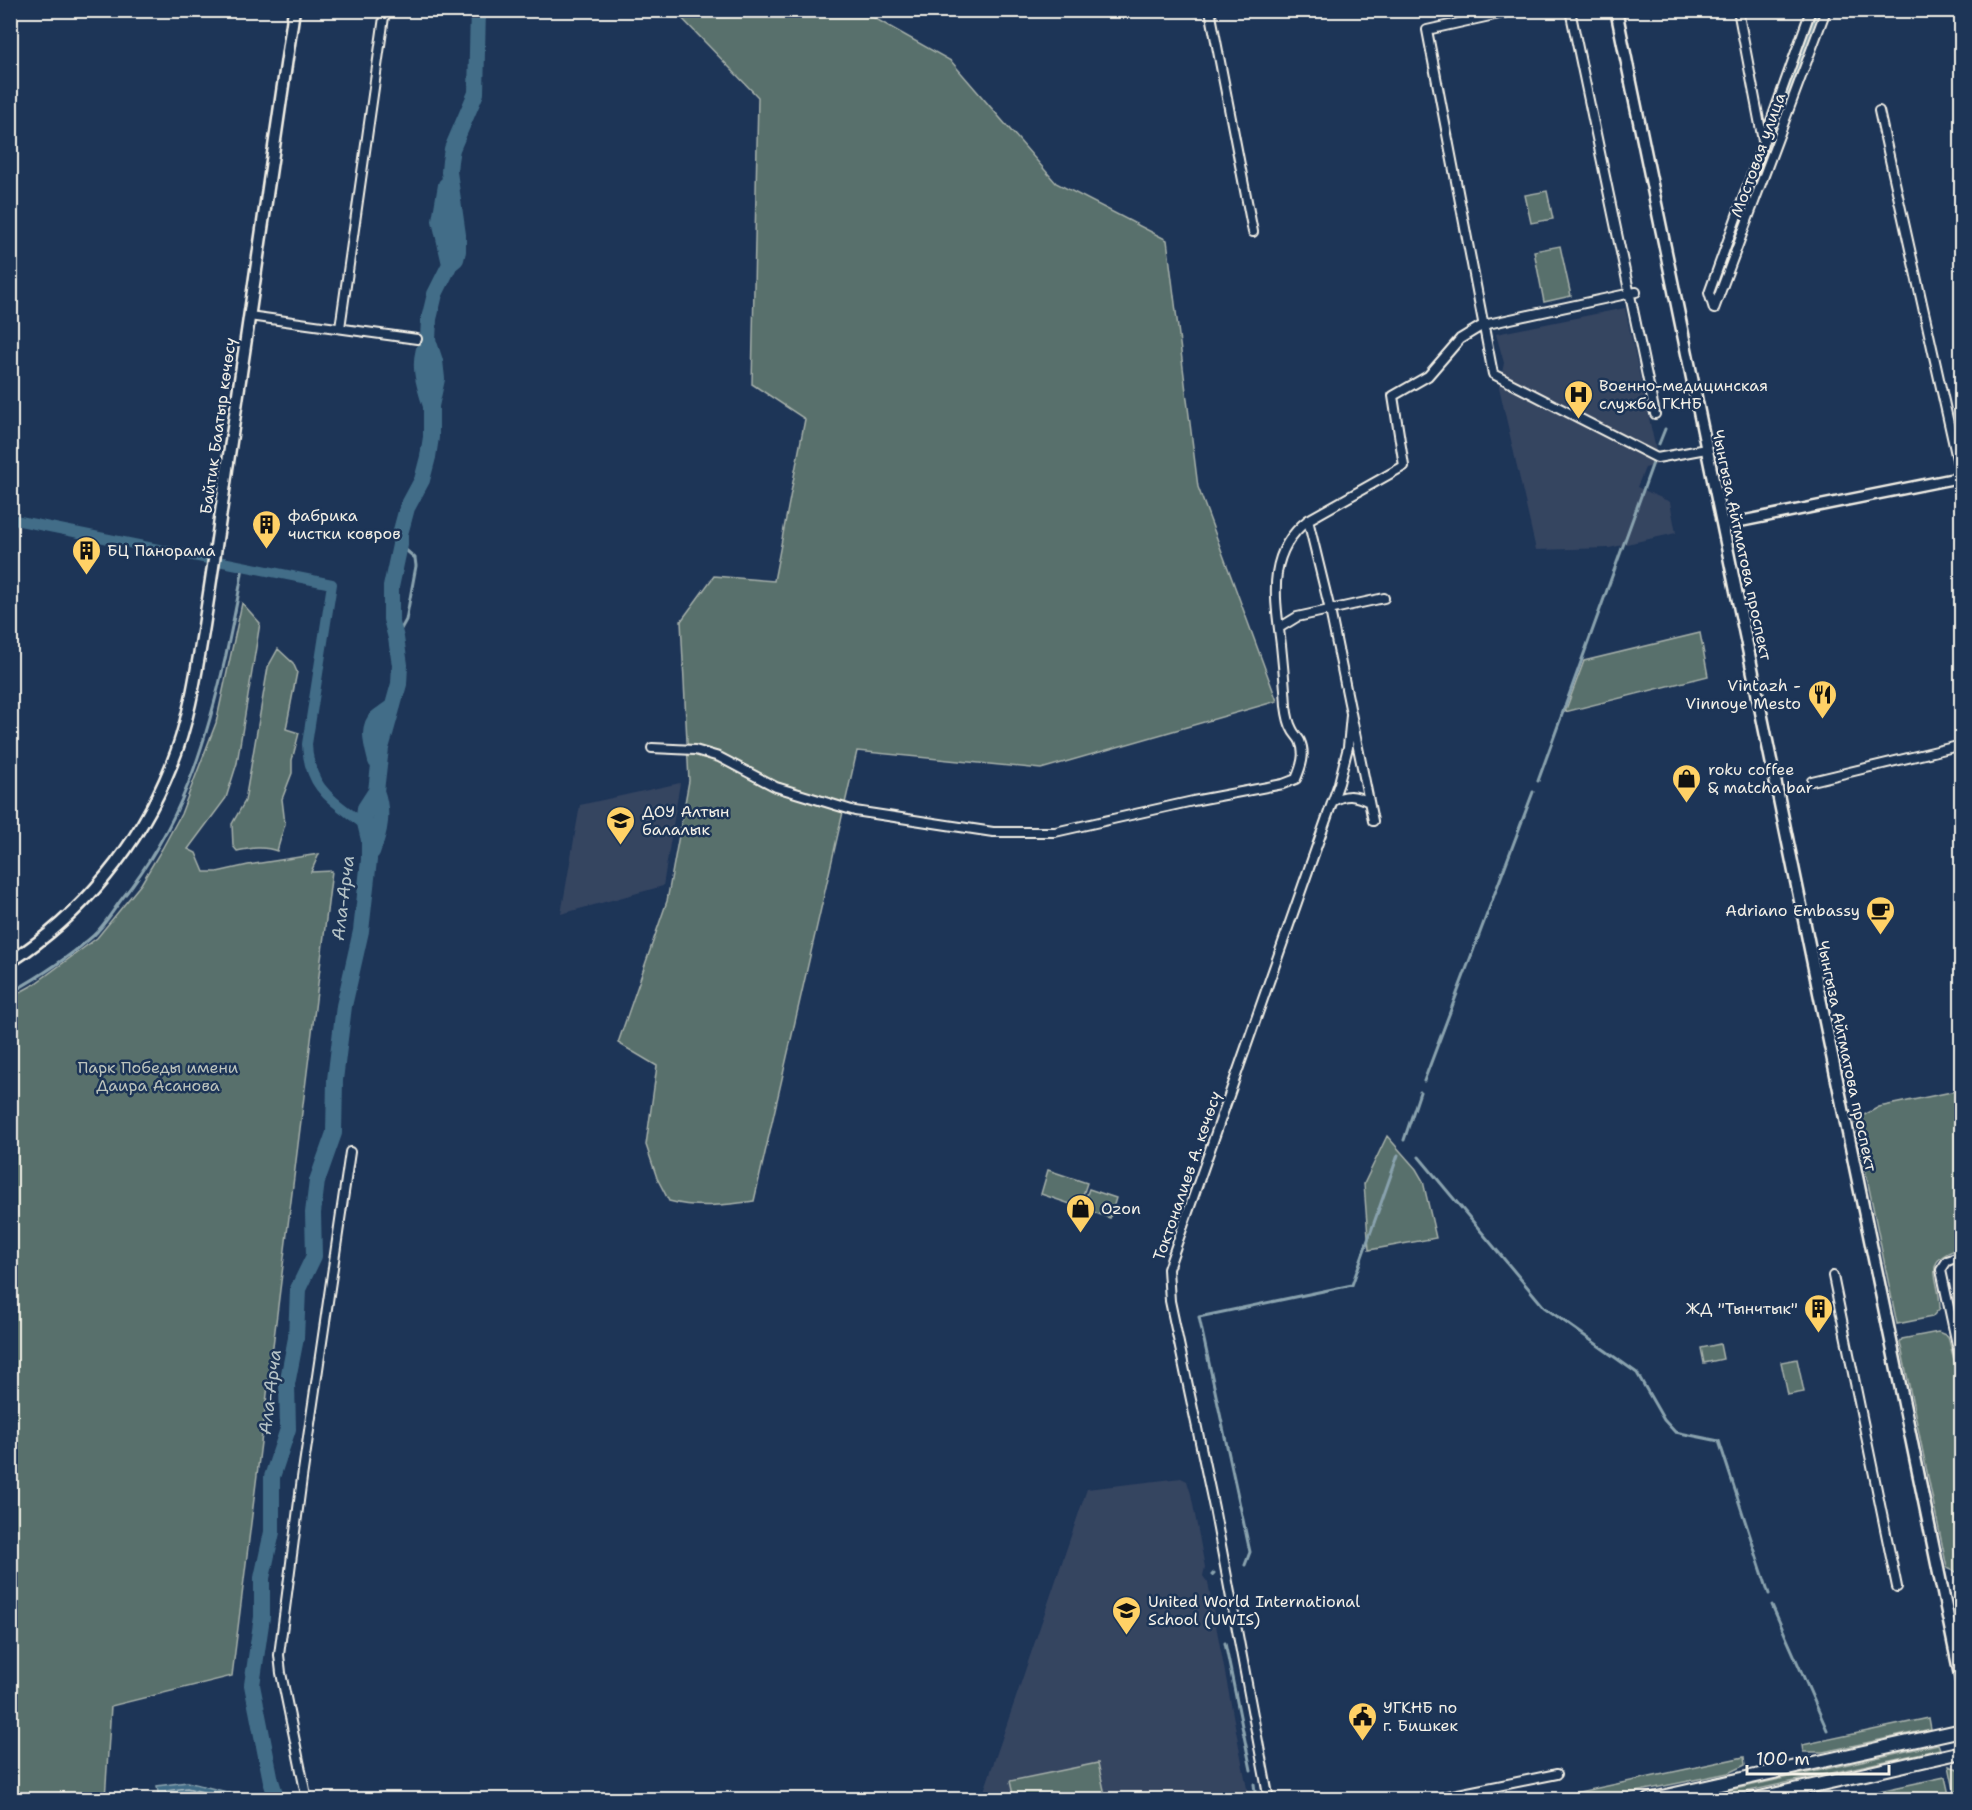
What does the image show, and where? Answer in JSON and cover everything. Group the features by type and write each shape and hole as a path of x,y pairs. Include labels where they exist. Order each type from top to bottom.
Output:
{"main road":[{"name":"Байтик Баатыр көчөсү","path":"10,963 51,932 91,893 123,853 151,809 171,765 187,716 213,570 294,10"},
{"name":"Чынгыза Айтматова проспект","path":"1616,10 1962,1685"},
{"path":"1648,1800 1686,1796 1962,1731"},
{"path":"1751,1800 1962,1752"}],"street":[{"path":"340,328 385,10"},
{"path":"1209,10 1253,232"},
{"path":"1517,10 1428,30 1493,374 1657,458 1706,449"},
{"path":"1570,10 1633,292 1655,414"},
{"path":"1738,10 1763,142"},
{"path":"1763,142 1811,10"},
{"name":"Мостовая улица","path":"1763,142 1709,293 1714,309 1826,10"},
{"path":"1723,525 1961,477 1879,111"},
{"path":"652,748 695,750 719,757 776,787 855,811 993,832 1055,832 1193,801 1283,784 1296,779 1303,753 1300,741 1290,724 1286,706 1275,584 1282,552 1294,531 1308,520 1404,466 1393,396 1428,376 1460,339 1484,325 1633,292"},
{"path":"249,316 417,339"},
{"path":"1308,520 1330,610 1373,820"},
{"path":"1279,628 1297,617 1384,598"},
{"name":"Токтоналиев А. көчөсү","path":"1269,1800 1214,1508 1170,1301 1168,1269 1332,802 1344,765 1351,715"},
{"path":"1812,781 1962,745"},
{"path":"1332,802 1339,797 1352,795 1369,802"},
{"path":"307,1800 279,1655 350,1152"},
{"path":"1962,1256 1953,1258 1944,1264 1941,1276 1962,1368"},
{"path":"1833,1276 1897,1587"},
{"path":"1428,1800 1557,1774"}],"shaded area":[{"name":"Военно-медицинская служба ГКНБ","path":"1625,308 1659,464 1645,468 1637,487 1670,502 1676,533 1609,548 1536,550 1499,387 1504,363 1496,334"},
{"name":"ДОУ Алтын балалык","path":"680,783 663,886 561,914 580,805"},
{"name":"United World International School (UWIS)","path":"1181,1478 1187,1481 1191,1494 1205,1567 1203,1576 1208,1583 1249,1799 981,1800 1087,1489"}],"green space":[{"path":"675,11 862,11 951,61 1056,183 1167,240 1198,487 1277,701 1041,769 857,751 754,1201 712,1206 669,1201 657,1178 646,1145 657,1066 618,1043 667,901 689,781 681,621 714,576 774,581 805,419 752,384 758,97"},
{"path":"1547,191 1553,219 1531,223 1525,195"},
{"path":"1560,246 1571,296 1544,302 1534,251"},
{"name":"Парк Победы имени Даира Асанова","path":"242,603 260,623 237,763 226,798 188,849 196,853 204,872 217,872 319,854 311,872 332,871 232,1676 111,1706 105,1799 11,1799 11,997 33,985 97,938 141,884 162,849 181,814 216,723"},
{"path":"1700,633 1708,676 1565,712 1584,661"},
{"path":"278,649 293,663 297,672 286,729 299,733 292,760 292,773 282,799 285,824 277,851 257,848 237,851 233,846 232,824 245,801 268,667"},
{"path":"1961,1090 1961,1248 1940,1258 1936,1264 1940,1308 1932,1317 1897,1324 1855,1120 1879,1107"},
{"path":"1387,1136 1416,1169 1423,1181 1436,1238 1369,1250 1364,1184"},
{"path":"1048,1170 1087,1183 1079,1207 1041,1194"},
{"path":"1089,1189 1116,1198 1110,1218 1082,1208"},
{"path":"1938,1332 1948,1336 1961,1388 1961,1574 1947,1568 1900,1342 1902,1339"},
{"path":"1720,1344 1723,1359 1704,1363 1701,1348"},
{"path":"1797,1359 1804,1392 1788,1395 1781,1362"},
{"path":"1929,1718 1931,1729 1823,1752 1803,1752 1802,1745"},
{"path":"1938,1744 1940,1749 1713,1799 1695,1798"},
{"path":"1744,1757 1745,1765 1728,1773 1601,1799 1546,1799"},
{"path":"1098,1763 1106,1799 1014,1799 1010,1781"},
{"path":"1949,1766 1961,1770 1961,1793 1955,1794"},
{"path":"1945,1777 1950,1799 1842,1799"}],"water":[{"path":"187,1782 231,1793 229,1799 159,1799 157,1786"}],"waterway":[{"name":"Ала-Арча","path":"277,1800 271,1781 252,1685 262,1617 262,1578 272,1532 272,1477 288,1429 287,1384 296,1338 298,1289 314,1256 313,1213 317,1181 334,1133 335,1080 344,1006 361,931 369,860 369,840 364,819 365,808 376,791 381,748 399,684 400,665 391,619 391,587 407,508 422,480 428,457 431,437 431,406 437,379 435,361 428,340 429,319 435,294 450,264 456,259 458,251 458,235 449,172 452,149 476,93 478,10"},
{"path":"1713,299 1818,10"},
{"path":"446,185 440,220 450,264"},
{"path":"428,340 422,356 422,365 431,406"},
{"path":"1659,444 1665,429"},
{"path":"1538,781 1654,460"},
{"path":"10,519 332,584 307,744 309,760 312,773 325,792 333,801 366,826"},
{"path":"396,638 406,620 416,566 415,558 400,545"},
{"path":"10,993 42,974 97,932 142,872 160,843 188,784 209,722 226,655 243,566"},
{"path":"376,761 371,738 372,727 377,718 393,706"},
{"path":"372,852 380,822 380,806 376,791"},
{"path":"1424,1081 1533,792"},
{"path":"1404,1140 1420,1092"},
{"path":"1245,1565 1250,1552 1199,1317 1352,1285 1398,1155"},
{"path":"1419,1157 1544,1307 1637,1373 1664,1420 1675,1432 1719,1441 1769,1594"},
{"path":"1772,1605 1827,1730"},
{"path":"1225,1643 1251,1770"},
{"path":"1254,1784 1256,1800"}],"place":[{"name":"Военно-медицинская служба ГКНБ","path":"1578,420"},
{"name":"фабрика чистки ковров","path":"267,550"},
{"name":"БЦ Панорама","path":"86,576"},
{"name":"Vintazh - Vinnoye Mesto","path":"1822,720"},
{"name":"roku coffee & matcha bar","path":"1687,804"},
{"name":"ДОУ Алтын балалык","path":"621,846"},
{"name":"Adriano Embassy","path":"1881,936"},
{"name":"Ozon","path":"1080,1234"},
{"name":"ЖД \"Тынчтык\"","path":"1819,1334"},
{"name":"United World International School (UWIS)","path":"1127,1636"},
{"name":"УГКНБ по г. Бишкек","path":"1362,1742"}]}
